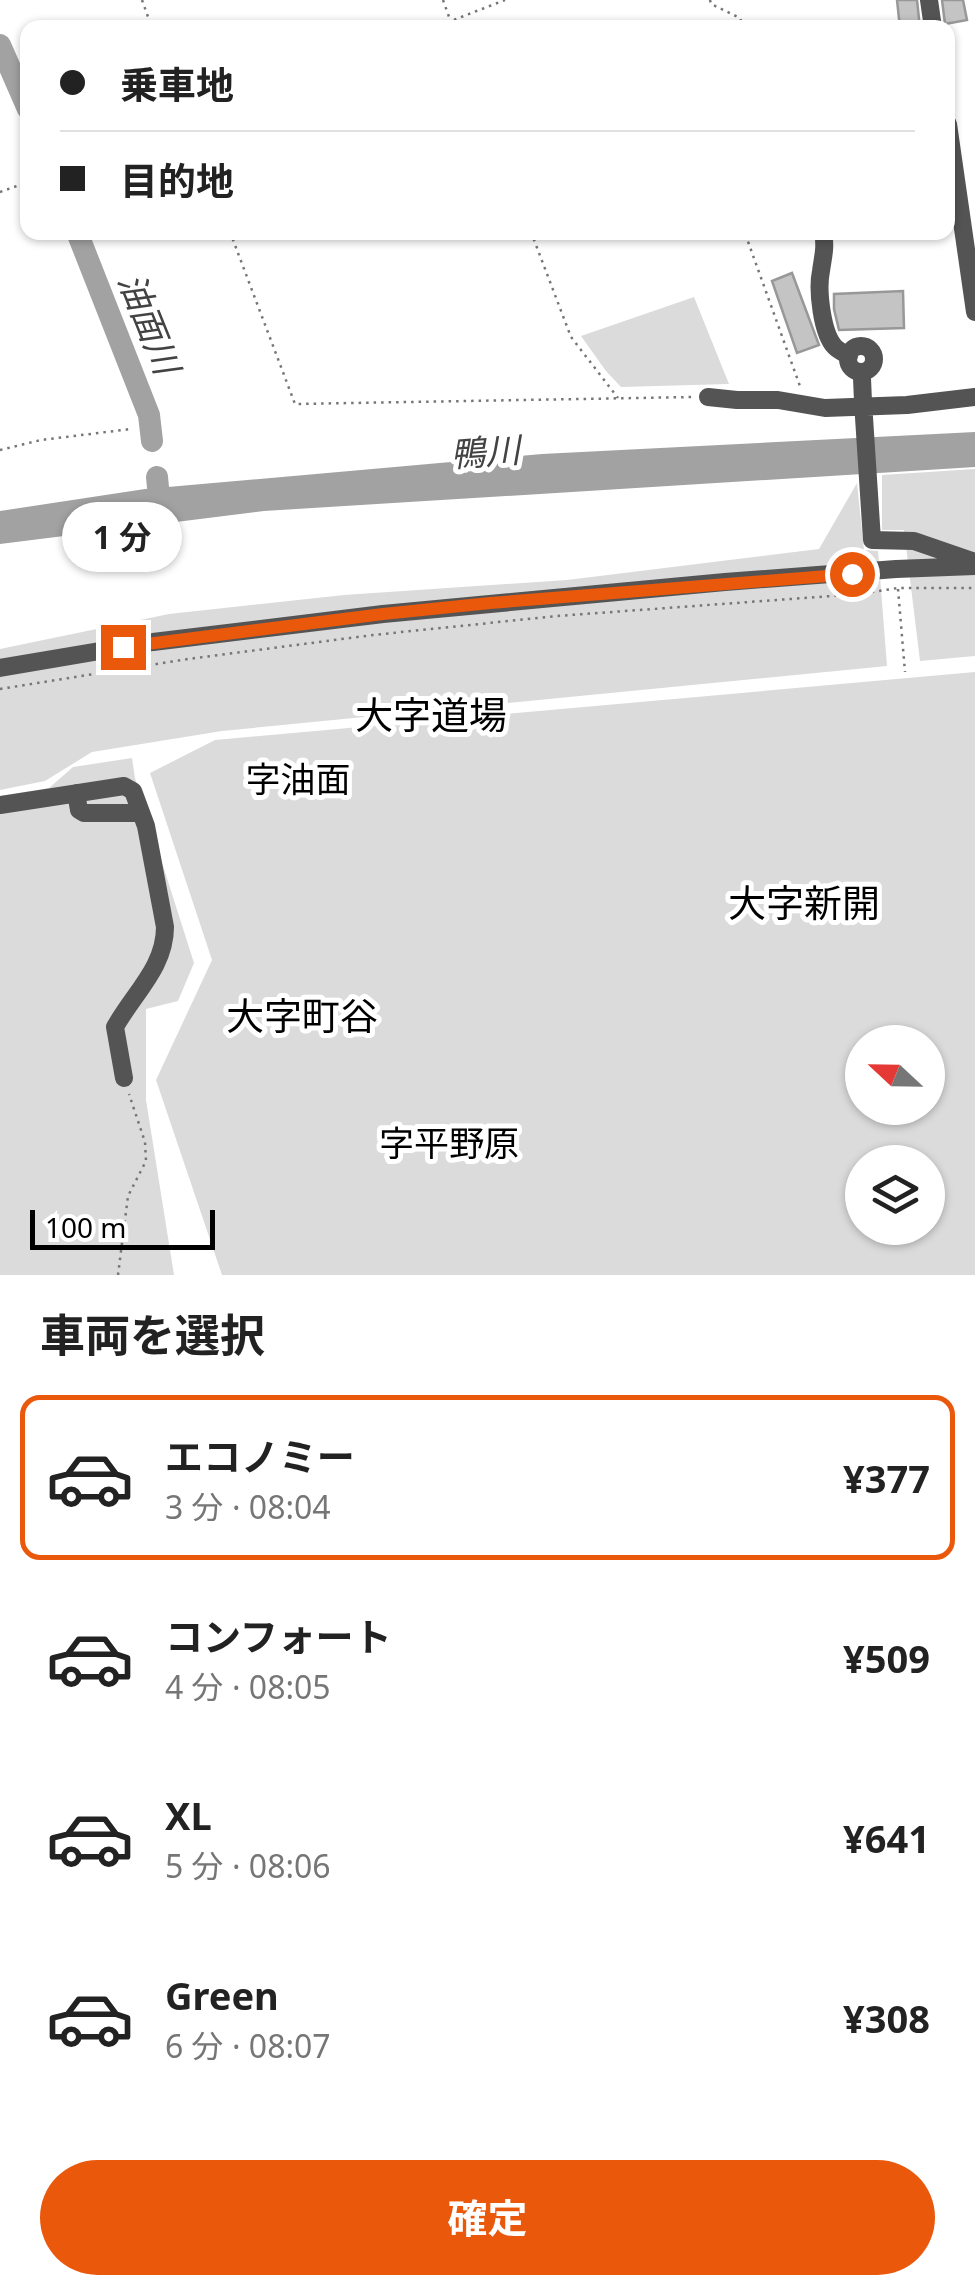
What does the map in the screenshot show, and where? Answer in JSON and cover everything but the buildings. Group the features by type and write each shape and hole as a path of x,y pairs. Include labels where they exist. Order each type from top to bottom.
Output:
{"street":[{"path":"955,173 975,312"},
{"path":"824,240 826,251 820,274 827,336 862,375 872,540 914,541 975,564"},
{"path":"708,397 778,400 825,408 907,405 975,397"},
{"path":"0,668 153,642 383,614 975,564"},
{"path":"0,805 124,786 133,791 146,826 166,926 165,942 151,974 115,1027 124,1078"},
{"path":"76,793 79,810 84,813 141,812"}],"path":[{"path":"453,20 505,0"},
{"path":"710,0 741,20"},
{"path":"233,240 294,404 708,397"},
{"path":"535,240 572,337 618,398"},
{"path":"747,240 802,391 790,391"},
{"path":"0,450 41,440 131,429"},
{"path":"0,689 188,658 372,635 898,588 975,588"},
{"path":"898,588 905,672"},
{"path":"118,1275 128,1196 146,1161 145,1142 124,1078"}],"shaded area":[{"path":"694,297 729,384 621,387 581,336"},
{"path":"975,432 975,467 264,511 0,544 0,511 145,489 542,454"},
{"path":"975,469 975,656 920,661 904,530 882,530 882,475"},
{"path":"857,483 864,550 878,551 887,666 222,731 92,752 45,781 0,790 0,649 169,614 344,595 567,580 819,549"},
{"path":"975,672 975,1275 222,1275 156,1080 212,960 150,773 215,740"},
{"path":"132,758 194,963 178,1001 146,1009 146,1100 174,1275 0,1275 0,796 49,788 73,767"}],"waterway":[{"name":"油面川","path":"0,45 20,91"},
{"name":"油面川","path":"80,240 149,415 152,441"},
{"name":"油面川","path":"157,477 160,508"}],"district":[{"name":"大字道場","path":"431,714"},
{"name":"字油面","path":"298,778"},
{"name":"大字新開","path":"804,902"},
{"name":"大字町谷","path":"302,1015"},
{"name":"字平野原","path":"449,1142"}],"route":[{"path":"123,647 490,603 852,574"}],"water label":[{"name":"鴨川","path":"485,451"}]}
